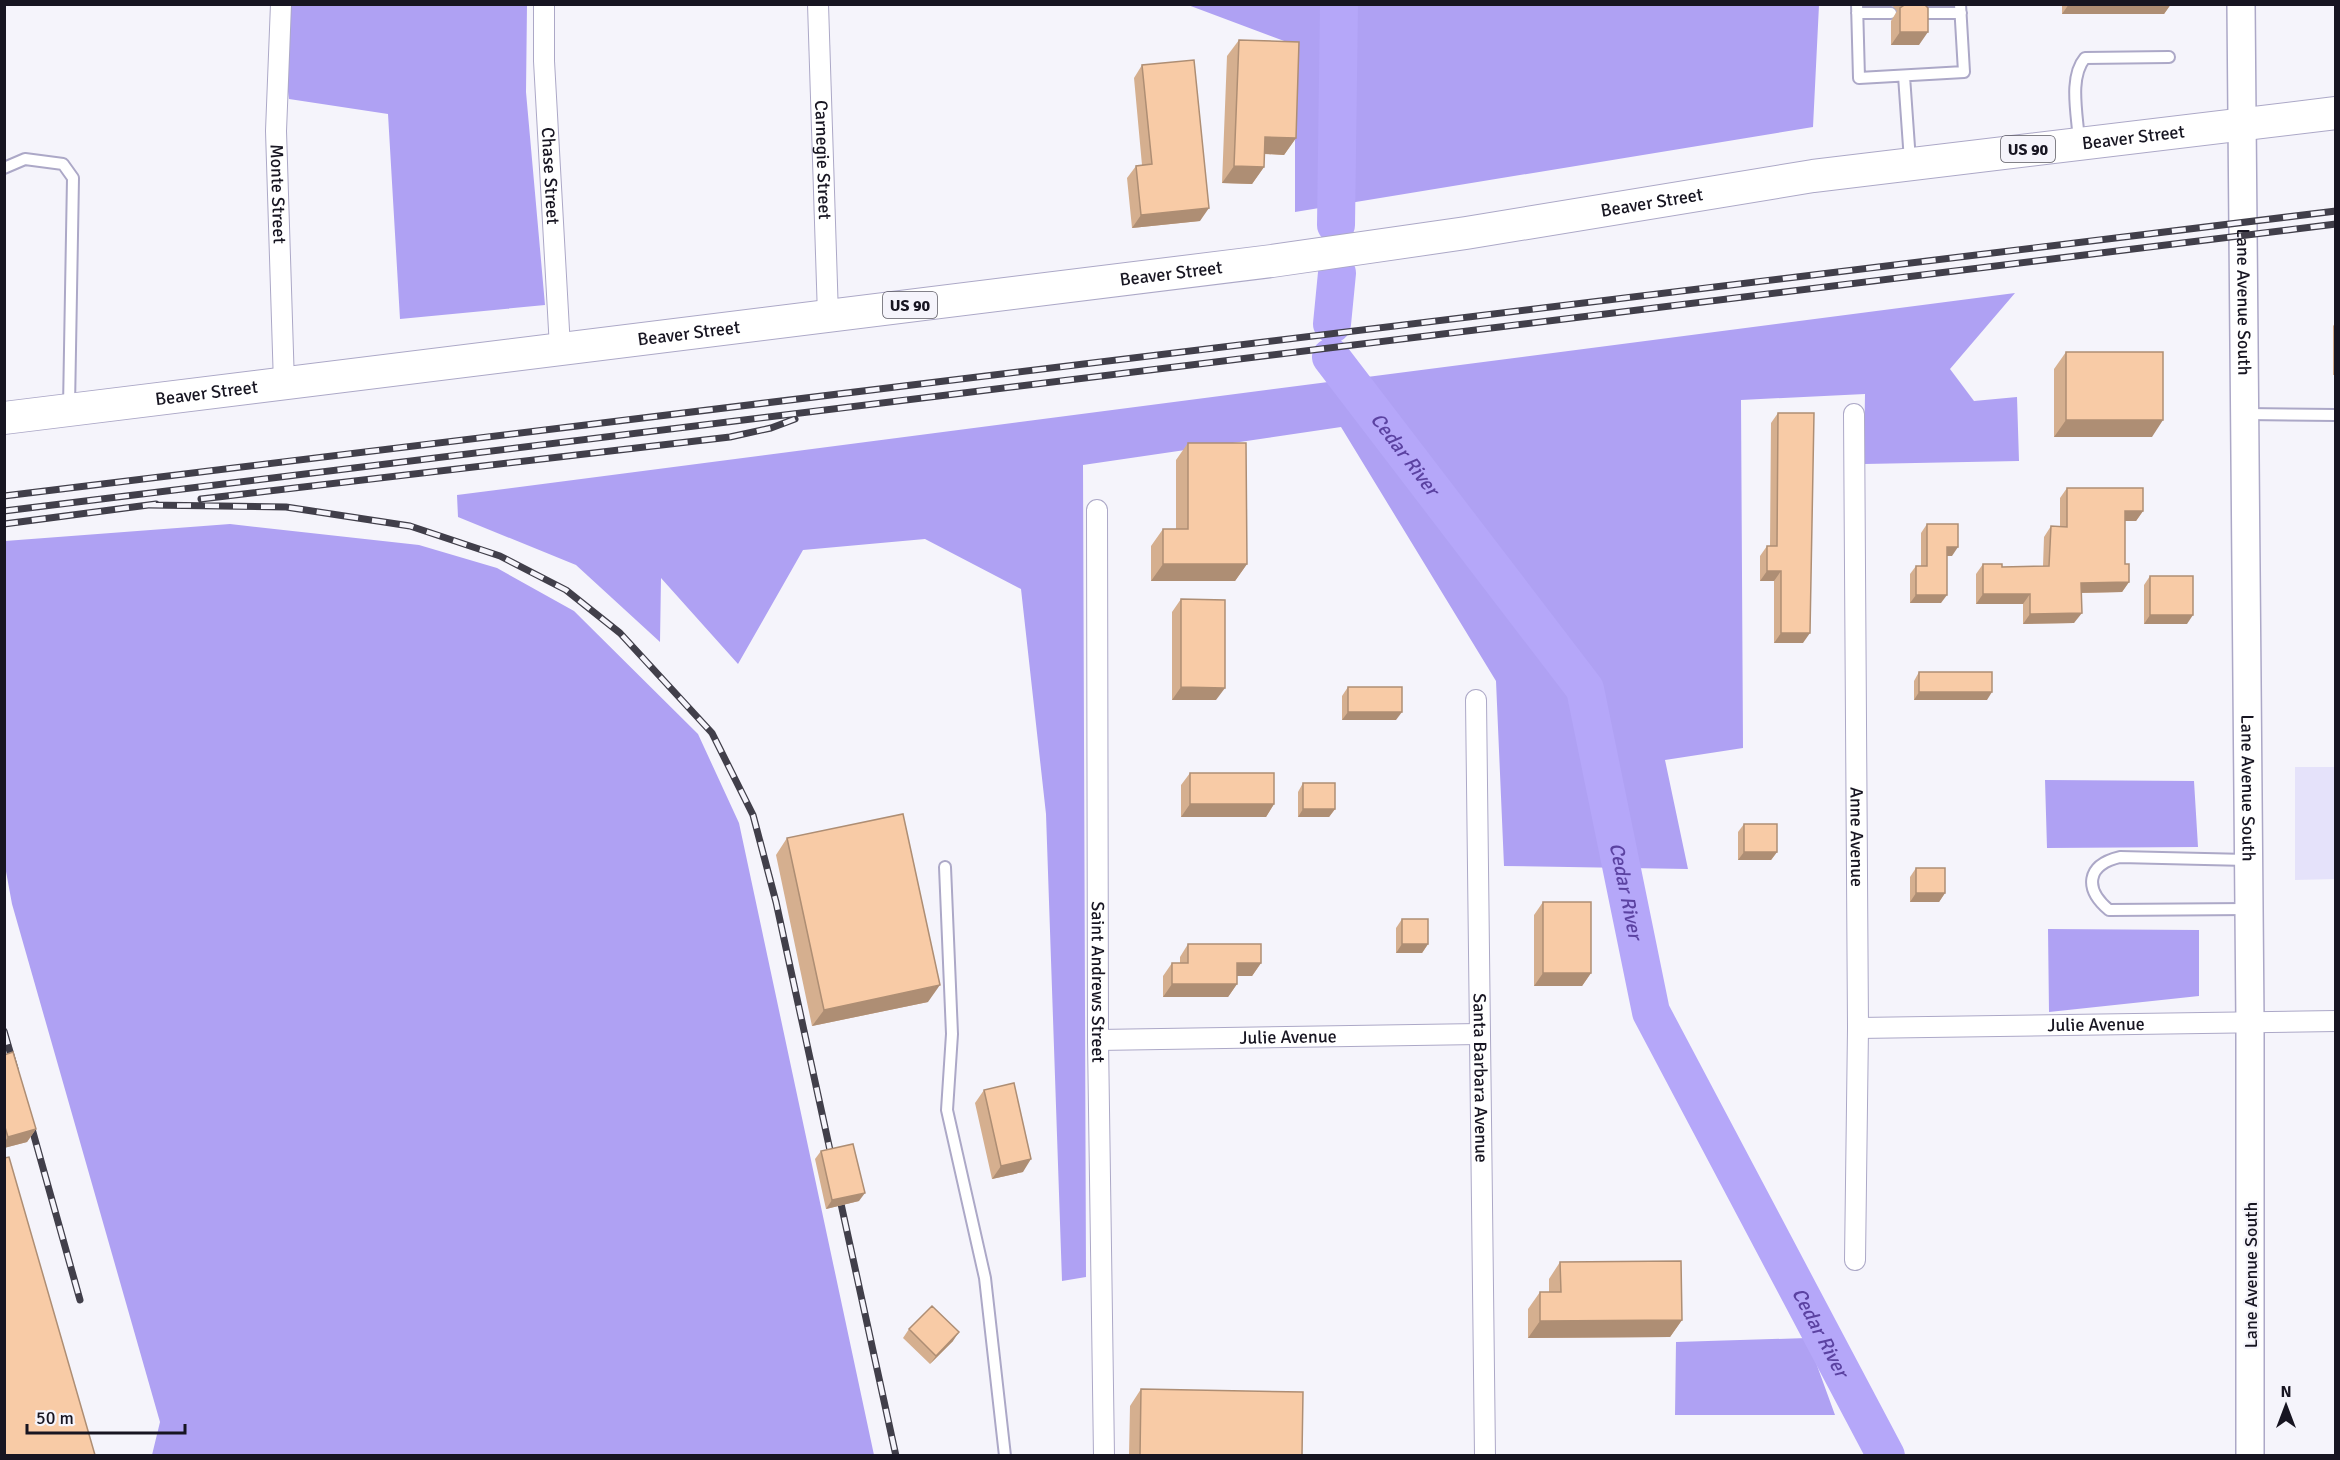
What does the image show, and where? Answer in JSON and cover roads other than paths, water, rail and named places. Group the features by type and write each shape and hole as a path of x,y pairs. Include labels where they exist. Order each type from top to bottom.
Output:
{"main road":[{"name":"Lane Avenue South","path":"2241,4 2244,123 2249,860 2250,1455"},
{"name":"Beaver Street","path":"4,418 1295,258 1466,233 1813,176 2336,113"}],"street":[{"name":"Monte Street","path":"281,4 276,132 284,384"},
{"name":"Chase Street","path":"544,4 544,61 560,348"},
{"name":"Carnegie Street","path":"818,4 828,316"},
{"name":"Anne Avenue","path":"1854,414 1858,1028 1855,1260"},
{"name":"Saint Andrews Street","path":"1097,510 1098,1040 1104,1455"},
{"name":"Santa Barbara Avenue","path":"1476,700 1485,1455"},
{"name":"Julie Avenue","path":"1858,1028 2336,1021"},
{"name":"Julie Avenue","path":"1098,1040 1479,1034"}],"lane":[{"path":"1891,14 1857,9 1859,78 1964,72 1961,9 1919,14"},
{"path":"2079,143 2076,79 2078,66 2085,58 2169,57"},
{"path":"1904,76 1910,164"},
{"path":"4,168 25,159 63,164 73,178 69,410"},
{"path":"2246,414 2336,415"},
{"path":"2249,860 2120,857 2103,861 2093,872 2092,887 2097,900 2109,910 2249,909"},
{"path":"945,867 952,1034 947,1110 985,1278 1005,1455"}],"waterway":[{"name":"Cedar River","path":"1336,225 1339,4"},
{"name":"Cedar River","path":"1332,324 1337,273"},
{"name":"Cedar River","path":"1331,357 1585,689 1651,1012 1886,1456"}],"railway":[{"path":"4,496 2336,211"},
{"path":"4,511 2336,224"},
{"path":"201,499 730,437 771,428 795,419"},
{"path":"4,524 156,504"},
{"path":"149,505 286,507 410,526 500,556 566,590 620,633 712,733 753,815 776,902 833,1164"},
{"path":"4,1031 15,1069"},
{"path":"29,1118 80,1300"},
{"path":"838,1190 896,1456"}]}
